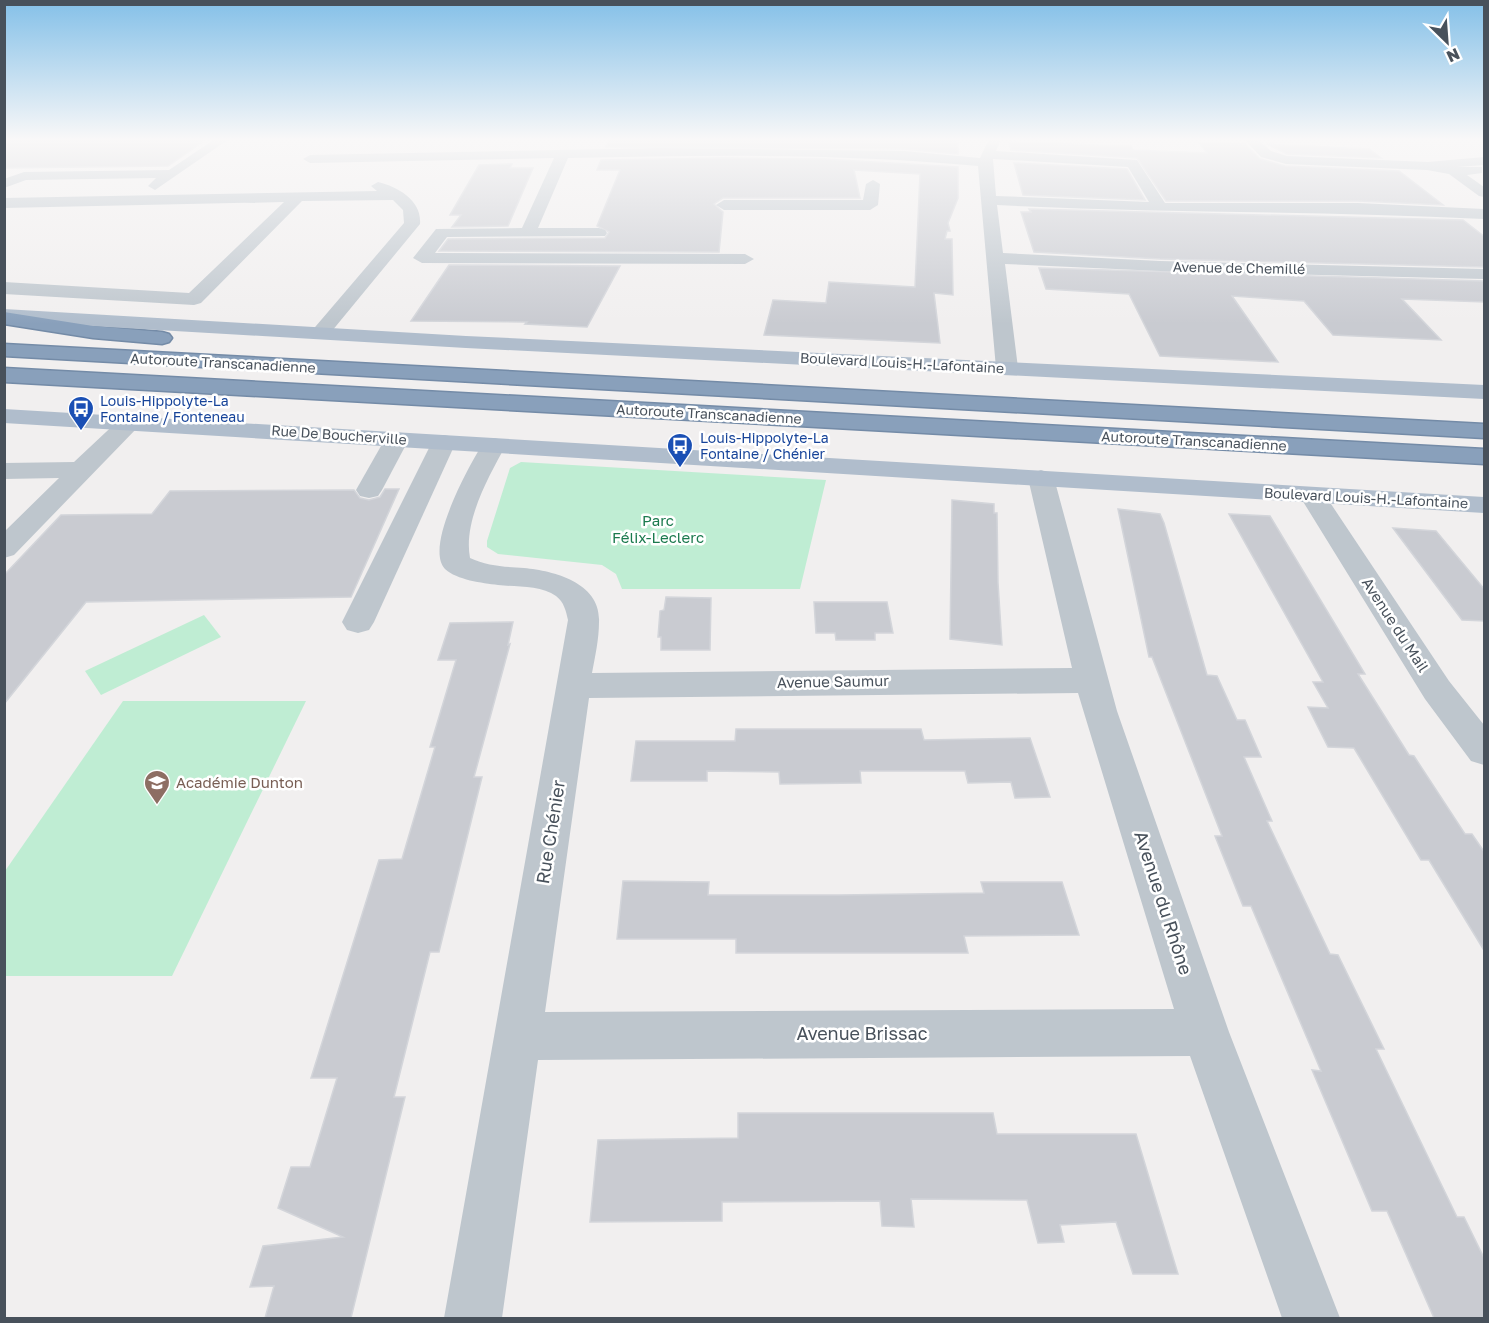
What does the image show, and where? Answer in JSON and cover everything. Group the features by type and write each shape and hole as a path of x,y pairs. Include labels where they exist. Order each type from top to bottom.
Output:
{"highway":[{"path":"4,316 93,332 294,348 477,376"},
{"name":"Autoroute Transcanadienne","path":"4,350 1485,431"},
{"name":"Autoroute Transcanadienne","path":"4,375 1485,457"},
{"path":"4,397 147,400 354,395"}],"main road":[{"path":"4,316 320,333"},
{"name":"Boulevard Louis-H.-Lafontaine","path":"320,333 1485,392"},
{"name":"Rue De Boucherville","path":"4,416 494,445"},
{"name":"Boulevard Louis-H.-Lafontaine","path":"494,445 1485,505"}],"street":[{"path":"4,203 155,201"},
{"path":"4,288 194,298 294,201"},
{"path":"320,333 412,224 412,209 403,201"},
{"path":"528,232 542,201"},
{"path":"724,205 870,205 871,201"},
{"path":"988,201 1006,368"},
{"path":"1006,201 1160,207 1358,208 1485,213"},
{"path":"1156,201 1160,207"},
{"path":"1468,201 1485,213"},
{"path":"598,233 442,232 422,258 745,259"},
{"name":"Avenue de Chemillé","path":"994,258 1160,266 1485,274"},
{"path":"4,549 130,422"},
{"path":"369,490 397,439"},
{"path":"358,622 444,442"},
{"name":"Rue Chénier","path":"474,1318 584,620 582,607 577,598 555,584 463,568 453,555 456,536 479,471 494,445"},
{"path":"4,471 81,470"},
{"name":"Avenue du Rhône","path":"1041,478 1090,680 1205,1032 1311,1318"},
{"name":"Avenue du Mail","path":"1311,495 1437,690 1485,751"},
{"name":"Avenue Saumur","path":"575,686 1090,680"},
{"name":"Avenue Brissac","path":"519,1036 1205,1032"}],"green space":[{"name":"Parc Félix-Leclerc","path":"521,462 826,480 800,589 622,589 616,574 602,565 498,554 487,547 487,541 510,468"},
{"path":"204,615 221,637 101,695 85,671"},
{"path":"123,701 306,701 172,976 5,976 5,871"}],"building":[{"path":"458,201 519,201 508,226 452,227 461,215 450,215"},
{"path":"607,201 719,201 714,204 723,212 719,252 439,251 448,239 605,238 609,232 597,226"},
{"path":"919,201 957,201 948,223 950,231 947,231 945,239 952,239 953,295 934,293 940,343 764,335 773,300 826,303 829,282 915,287"},
{"path":"1166,201 1437,201 1443,205 1358,201"},
{"path":"1029,209 1463,220 1485,237 1485,267 1160,259 1034,252 1021,212 1031,212"},
{"path":"449,265 620,266 587,327 525,324 527,322 411,321"},
{"path":"1039,268 1485,281 1485,302 1402,299 1441,340 1333,335 1304,301 1232,296 1278,362 1160,356 1129,294 1046,289"},
{"path":"385,489 399,489 351,597 86,602 4,704 4,575 61,515 152,514 170,491 354,490 360,498 369,500 380,497"},
{"path":"952,500 994,504 994,513 997,513 1002,645 950,639"},
{"path":"1118,509 1160,514 1207,675 1217,676 1237,720 1245,720 1261,757 1244,757 1272,821 1267,821 1330,954 1338,955 1384,1049 1376,1049 1457,1217 1464,1217 1485,1260 1485,1318 1434,1318 1387,1211 1372,1211 1312,1070 1321,1071 1251,906 1243,906 1215,836 1222,836 1152,657 1149,657"},
{"path":"1229,514 1270,516 1365,674 1358,674 1409,755 1414,756 1465,834 1472,834 1485,853 1485,952 1429,860 1421,860 1354,748 1328,747 1308,707 1328,708 1313,682 1323,682"},
{"path":"1393,528 1436,531 1485,590 1485,621 1462,620"},
{"path":"666,597 711,598 710,650 661,650 661,637 658,637 660,611 664,610"},
{"path":"814,602 887,602 893,633 875,633 875,640 836,640 835,633 816,633"},
{"path":"513,622 508,645 510,644 474,777 482,777 439,952 430,952 394,1097 405,1097 351,1318 265,1318 274,1286 250,1287 263,1246 343,1237 278,1208 291,1167 310,1167 337,1078 311,1078 379,860 402,859 435,747 430,747 456,660 438,660 450,623"},
{"path":"736,729 921,729 924,740 1030,738 1050,797 1015,798 1011,782 968,783 965,771 860,771 861,783 780,784 779,772 707,771 707,781 631,781 636,741 735,741"},
{"path":"623,881 709,882 708,895 984,893 981,882 1062,882 1079,935 964,936 968,953 736,953 736,939 617,939"},
{"path":"738,1113 993,1113 997,1134 1136,1134 1178,1274 1133,1274 1116,1222 1060,1225 1064,1242 1038,1243 1027,1200 911,1199 914,1227 882,1226 880,1201 722,1202 722,1221 590,1222 598,1140 738,1138"}],"place":[{"name":"Louis-Hippolyte-La Fontaine / Fonteneau","path":"81,432"},
{"name":"Louis-Hippolyte-La Fontaine / Chénier","path":"680,469"},
{"name":"Académie Dunton","path":"157,806"}]}
